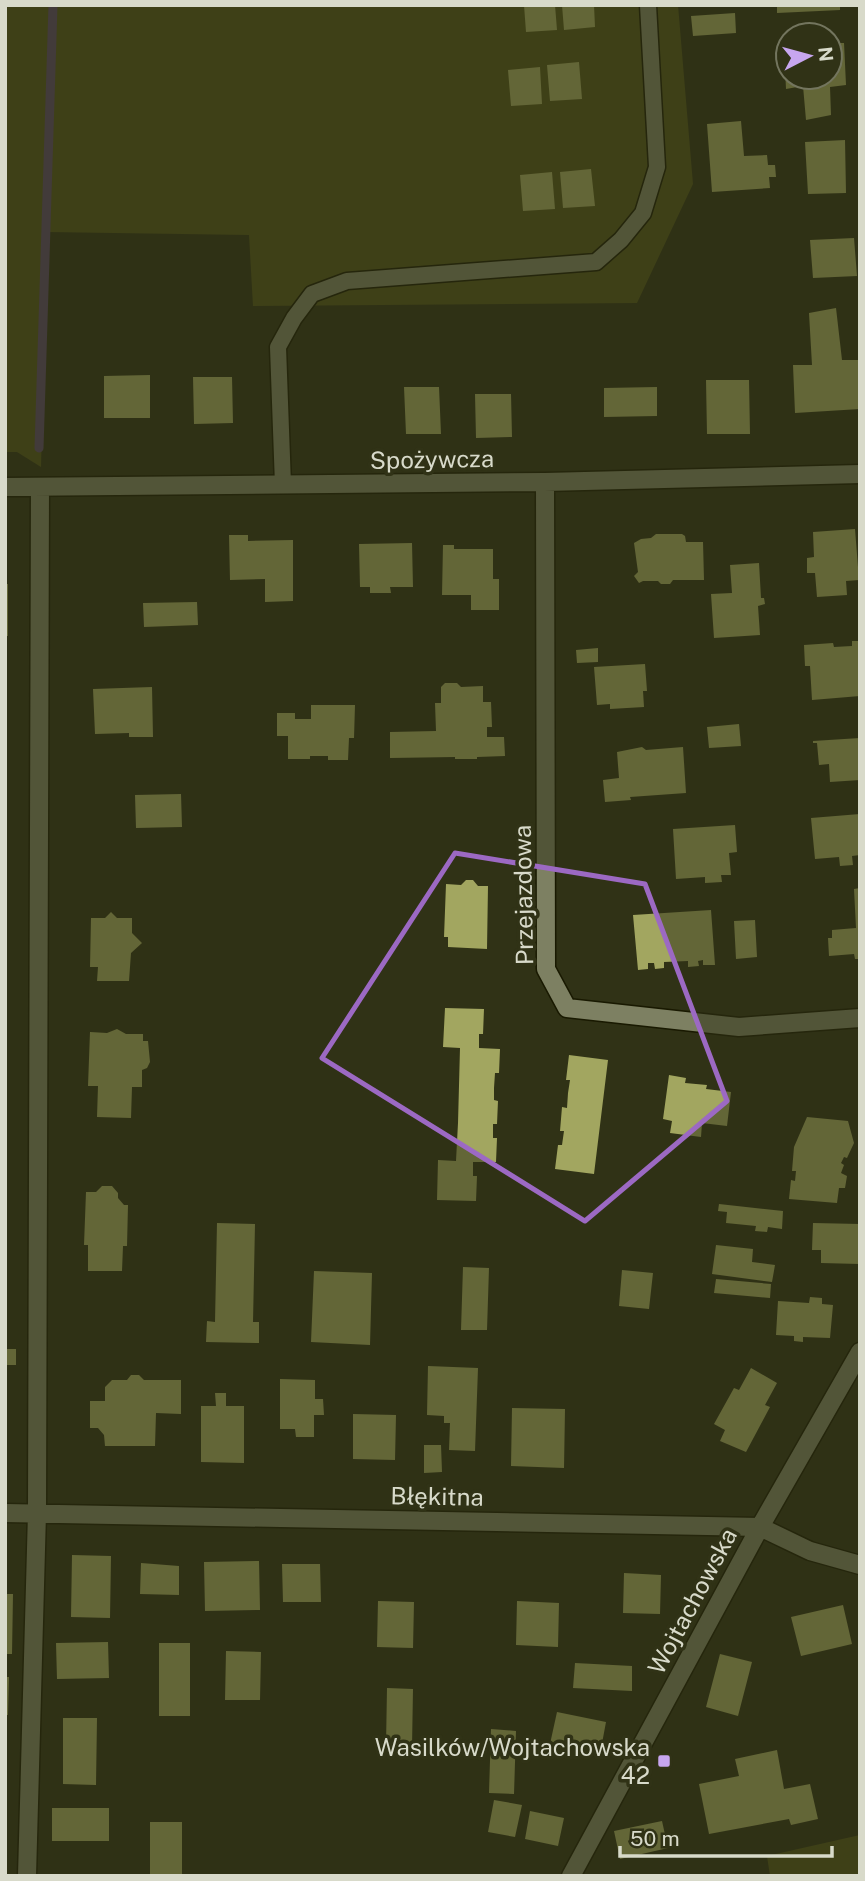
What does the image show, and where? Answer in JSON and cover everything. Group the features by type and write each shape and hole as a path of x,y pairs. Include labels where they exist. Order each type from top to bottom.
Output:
{"street":[{"name":"Spożywcza","path":"5,487 545,482 860,474"},
{"name":"Przejazdowa","path":"545,482 546,969 566,1008 739,1027 860,1018"},
{"path":"27,1876 37,1513 40,487"},
{"name":"Wojtachowska","path":"571,1876 760,1527 860,1352"},
{"name":"Błękitna","path":"5,1513 760,1527 810,1551 860,1565"}],"lane":[{"path":"283,485 278,347 294,318 312,294 347,281 596,261 621,240 643,212 657,167 648,5"}],"highlighted area":[{"path":"455,853 645,884 727,1101 585,1221 322,1058"}],"shaded area":[{"path":"5,5 678,5 693,184 637,303 253,306 249,235 47,232 41,467 17,452 5,452"},
{"path":"860,1835 860,1876 770,1876 767,1856"}],"building":[{"path":"524,5 555,5 557,30 526,32"},
{"path":"562,5 594,5 595,27 564,30"},
{"path":"777,5 840,5 840,10 777,13"},
{"path":"735,13 736,33 693,36 691,16"},
{"path":"844,43 846,85 844,85"},
{"path":"579,62 582,99 550,101 547,65"},
{"path":"540,67 542,104 511,106 508,70"},
{"path":"803,91 830,91 831,115 806,120"},
{"path":"741,121 744,156 767,155 768,165 775,165 776,177 769,177 770,188 712,192 707,124"},
{"path":"845,140 846,193 808,194 805,142"},
{"path":"591,169 595,206 563,208 560,172"},
{"path":"552,172 555,209 523,211 520,175"},
{"path":"854,238 857,276 813,278 810,240"},
{"path":"836,308 842,360 860,360 860,409 795,413 793,365 812,365 809,313"},
{"path":"150,375 150,418 104,418 104,376"},
{"path":"193,377 232,377 233,423 194,424"},
{"path":"706,380 749,380 750,434 707,434"},
{"path":"404,387 439,387 441,434 406,434"},
{"path":"657,387 657,416 604,417 604,388"},
{"path":"475,394 511,394 512,437 476,438"},
{"path":"855,529 859,580 846,581 847,595 817,597 815,573 807,573 807,558 814,557 813,532"},
{"path":"656,534 682,534 686,542 703,542 704,580 673,580 670,584 661,584 658,581 639,583 634,576 638,572 634,543"},
{"path":"229,535 248,535 248,541 293,540 293,601 265,602 265,579 230,580"},
{"path":"412,543 413,587 390,587 391,593 370,593 370,587 360,587 359,544"},
{"path":"443,545 454,545 454,549 493,549 493,579 499,579 499,610 471,610 471,595 442,595"},
{"path":"759,563 761,598 764,598 765,604 758,606 760,635 714,638 711,594 732,593 730,565"},
{"path":"5,584 8,584 8,636 5,636"},
{"path":"197,602 198,625 144,627 143,603"},
{"path":"852,641 860,641 860,696 812,700 810,666 805,666 804,645 833,643 834,647 852,646"},
{"path":"598,648 598,662 577,663 576,650"},
{"path":"645,664 647,691 643,691 644,707 610,709 610,704 597,705 594,667"},
{"path":"445,683 457,683 461,687 483,686 483,702 491,702 492,727 487,727 487,737 504,737 505,756 477,759 390,758 390,732 436,731 435,703 441,703 441,687"},
{"path":"152,687 153,737 129,737 129,733 95,734 93,689"},
{"path":"311,705 355,705 354,738 349,738 348,760 328,760 328,756 288,759 288,736 277,736 277,713 295,713 295,719 311,719"},
{"path":"739,724 741,746 709,748 707,727"},
{"path":"860,738 860,780 830,782 829,764 819,765 817,743 813,741"},
{"path":"642,747 646,750 683,747 686,793 630,797 631,800 605,802 603,780 619,778 617,752"},
{"path":"181,794 182,827 136,828 135,795"},
{"path":"860,814 860,855 852,856 853,865 840,866 839,857 815,859 811,818"},
{"path":"735,825 737,852 729,853 731,875 721,875 722,882 705,883 705,877 676,879 673,829"},
{"path":"466,880 473,880 478,886 488,886 487,949 448,947 448,937 444,937 446,884 461,885"},
{"path":"860,888 860,959 855,959 854,954 829,956 828,938 832,938 832,930 856,928 854,889"},
{"path":"711,910 715,965 703,965 703,960 698,961 699,966 688,967 688,961 664,962 664,968 655,969 654,963 648,963 648,969 638,970 633,915"},
{"path":"111,912 117,918 132,918 132,933 142,943 131,953 129,981 97,981 98,967 90,967 91,918 105,918"},
{"path":"755,920 757,957 736,959 734,921"},
{"path":"445,1008 484,1009 483,1034 479,1034 479,1048 500,1049 499,1073 495,1073 494,1088 494,1100 498,1101 497,1124 493,1124 493,1138 497,1138 496,1162 473,1162 473,1176 477,1176 476,1201 437,1200 438,1160 456,1161 458,1123 460,1048 443,1047"},
{"path":"117,1029 126,1034 143,1034 143,1041 148,1041 150,1062 147,1068 142,1070 142,1087 132,1087 131,1118 97,1117 98,1086 88,1086 90,1032 107,1033"},
{"path":"569,1055 608,1060 594,1174 555,1169 558,1145 562,1145 564,1131 560,1131 562,1107 567,1108"},
{"path":"669,1075 686,1078 685,1083 707,1085 706,1089 731,1092 727,1126 702,1123 701,1137 670,1133 672,1121 663,1119"},
{"path":"807,1117 848,1121 854,1143 847,1158 844,1157 841,1163 844,1165 841,1173 847,1176 845,1188 839,1188 837,1203 789,1199 791,1180 795,1181 796,1171 792,1171 794,1147"},
{"path":"102,1186 112,1186 118,1193 118,1198 124,1205 128,1205 127,1246 123,1246 122,1271 88,1271 88,1245 84,1245 86,1192 96,1192"},
{"path":"719,1204 783,1211 782,1229 768,1227 767,1232 755,1231 756,1226 726,1223 727,1212 718,1211"},
{"path":"217,1223 255,1224 253,1322 259,1322 259,1343 206,1342 207,1321 215,1322"},
{"path":"813,1223 860,1224 860,1264 821,1263 821,1250 812,1250"},
{"path":"716,1245 753,1249 752,1262 775,1265 772,1282 712,1274"},
{"path":"463,1267 489,1268 487,1330 461,1330"},
{"path":"622,1270 653,1273 649,1309 619,1306"},
{"path":"314,1271 372,1273 370,1345 311,1342"},
{"path":"716,1279 771,1284 770,1298 714,1293"},
{"path":"810,1297 822,1298 822,1304 833,1305 830,1338 803,1337 803,1342 794,1341 794,1336 776,1335 778,1301 809,1303"},
{"path":"5,1349 16,1349 16,1365 5,1365"},
{"path":"428,1366 478,1368 475,1451 449,1450 450,1423 444,1423 444,1416 427,1415"},
{"path":"751,1368 777,1383 765,1405 770,1407 746,1452 720,1441 725,1430 714,1424 734,1388 739,1390"},
{"path":"131,1375 139,1375 144,1380 181,1380 181,1414 156,1413 155,1446 105,1446 104,1435 98,1428 90,1428 90,1401 105,1401 105,1387 112,1380 127,1380"},
{"path":"280,1379 315,1380 315,1399 323,1399 324,1415 314,1415 314,1437 296,1437 295,1429 280,1429"},
{"path":"215,1393 226,1393 226,1406 244,1406 244,1463 201,1462 201,1406 216,1406"},
{"path":"512,1408 565,1409 564,1468 511,1466"},
{"path":"353,1414 396,1415 395,1460 353,1459"},
{"path":"424,1445 441,1445 442,1472 424,1473"},
{"path":"72,1555 111,1556 110,1618 71,1617"},
{"path":"259,1561 260,1610 205,1611 204,1562"},
{"path":"141,1563 179,1566 179,1595 140,1594"},
{"path":"282,1564 320,1564 321,1602 283,1602"},
{"path":"624,1573 661,1575 660,1614 623,1613"},
{"path":"5,1594 13,1594 12,1654 5,1654"},
{"path":"378,1601 414,1602 413,1648 377,1647"},
{"path":"517,1601 559,1603 558,1647 516,1645"},
{"path":"843,1605 852,1644 801,1656 791,1617"},
{"path":"108,1642 109,1678 57,1679 56,1643"},
{"path":"159,1643 190,1643 190,1716 159,1716"},
{"path":"226,1651 261,1652 260,1700 225,1700"},
{"path":"720,1654 752,1662 738,1716 706,1707"},
{"path":"575,1663 632,1666 632,1691 573,1688"},
{"path":"5,1677 9,1677 8,1715 5,1715"},
{"path":"387,1688 413,1689 412,1747 386,1746"},
{"path":"557,1712 606,1722 600,1754 550,1744"},
{"path":"63,1718 97,1718 96,1785 63,1784"},
{"path":"491,1729 516,1731 514,1794 489,1793"},
{"path":"777,1750 784,1789 810,1784 818,1819 791,1825 789,1819 709,1834 699,1784 739,1776 735,1759"},
{"path":"494,1800 522,1805 515,1837 488,1832"},
{"path":"52,1808 109,1808 109,1841 52,1841"},
{"path":"530,1811 564,1818 558,1846 525,1839"},
{"path":"662,1821 668,1848 620,1859 614,1831"},
{"path":"150,1822 182,1822 182,1876 150,1876"}],"waterway":[{"path":"39,448 53,5"}],"place":[{"name":"Wasilków/Wojtachowska 42","path":"664,1761"}]}
